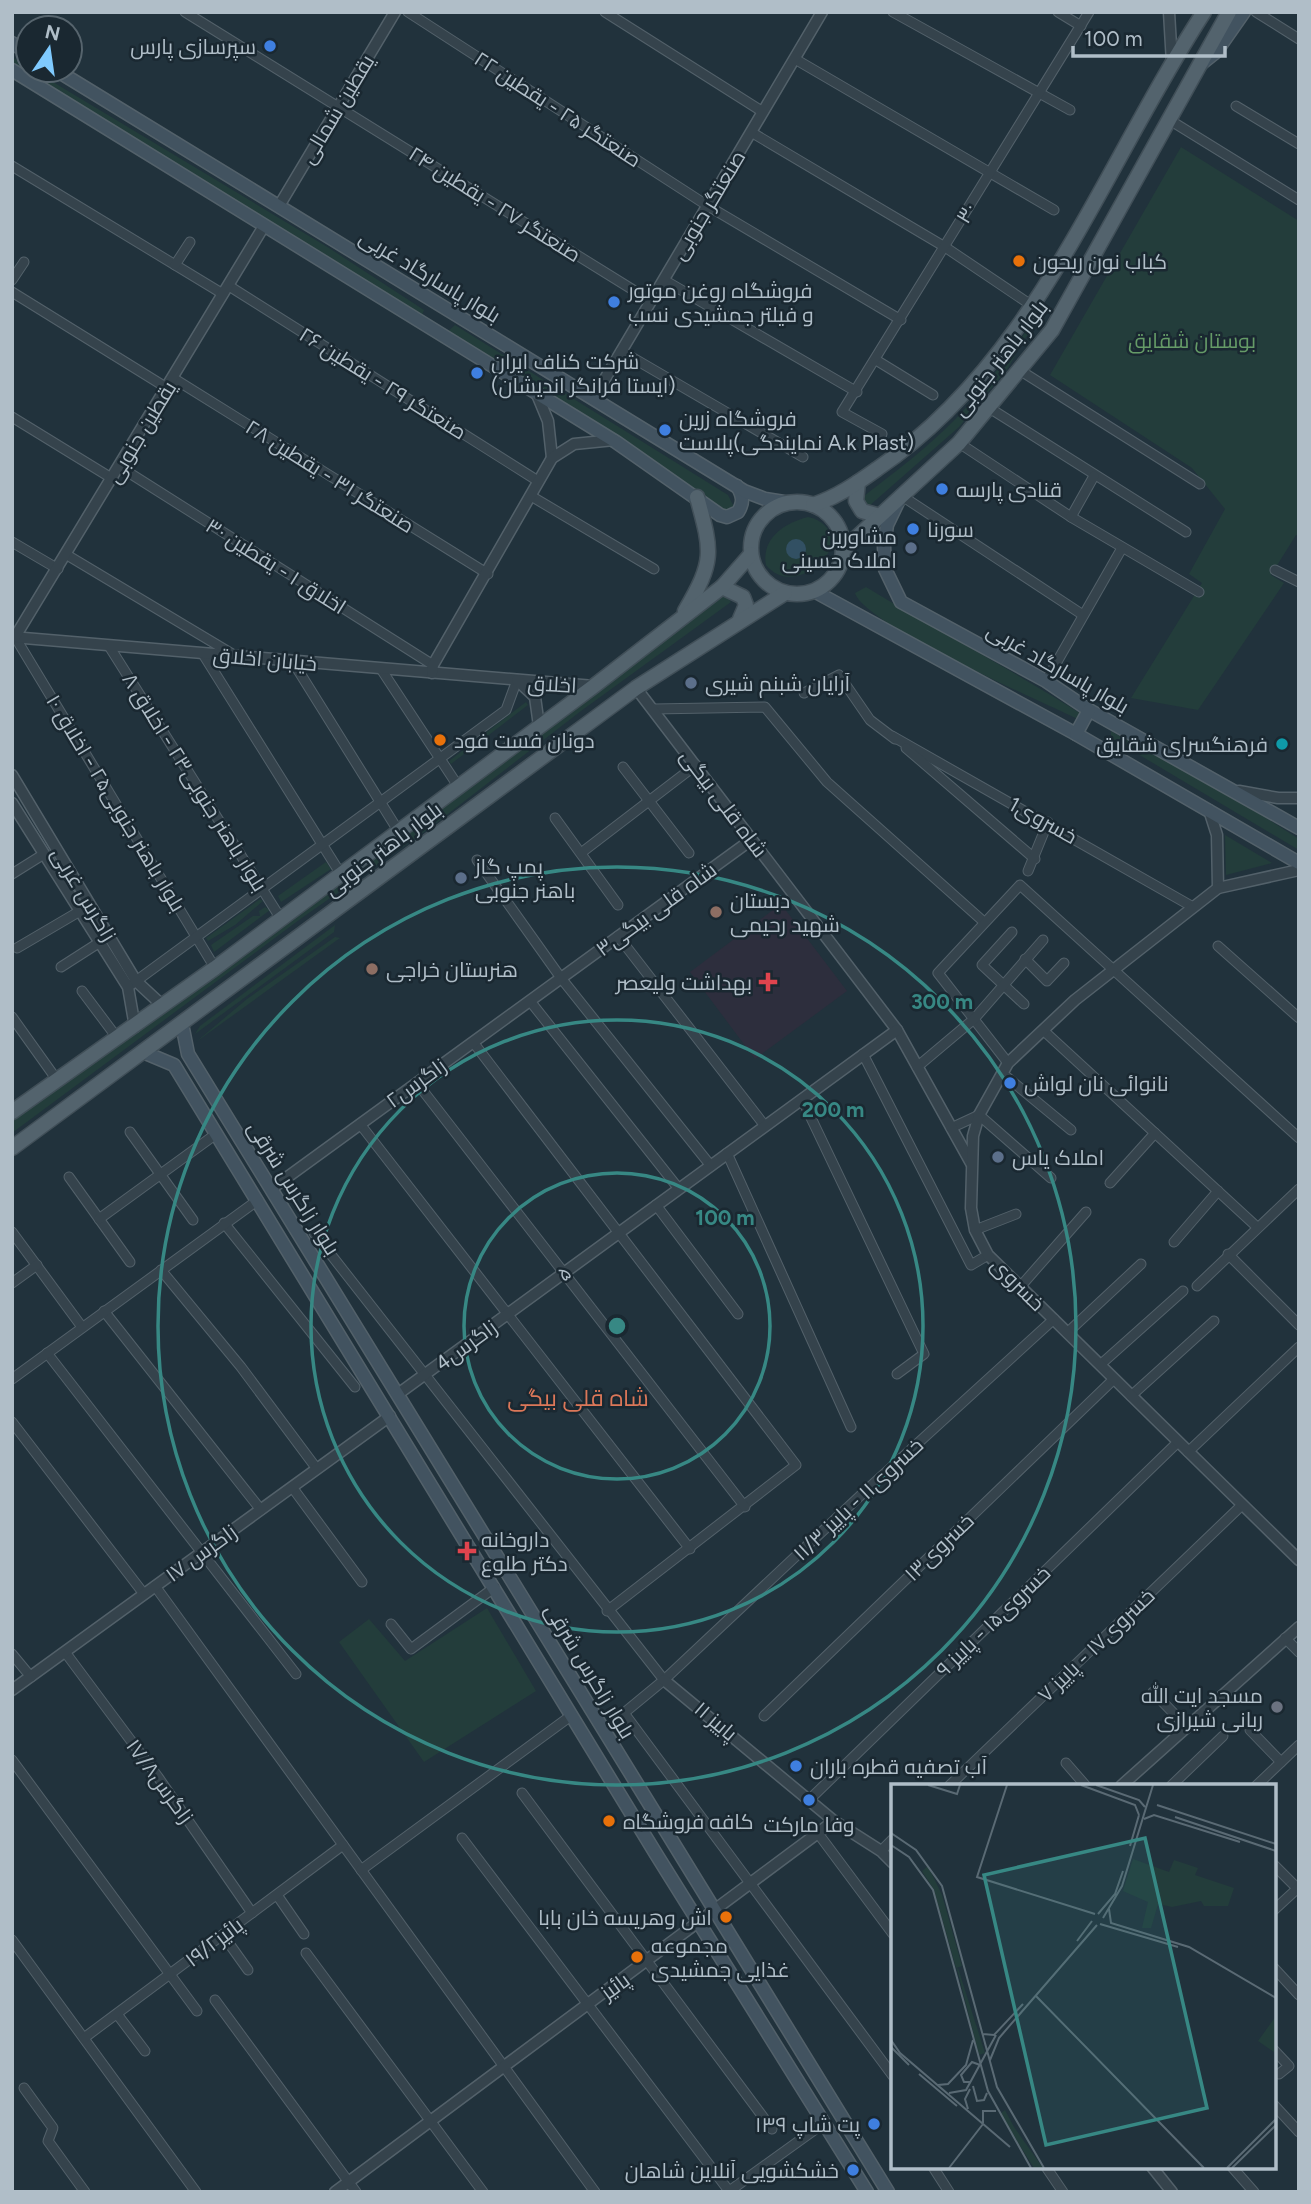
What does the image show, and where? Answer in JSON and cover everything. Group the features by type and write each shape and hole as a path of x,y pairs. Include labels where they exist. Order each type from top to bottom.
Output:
{"main road":[{"path":"1185,40 1197,12"},
{"name":"بلوار باهنر جنوبی","path":"813,505 835,497 928,432 978,381 1031,306 1171,63 1204,12"},
{"name":"بلوار باهنر جنوبی","path":"843,550 959,443 991,409 1068,306 1229,12"},
{"path":"1201,64 1216,52 1244,12"},
{"name":"بلوار پاسارگاد غربی","path":"12,70 614,440 720,515 727,517 738,512 743,504 742,494 737,486"},
{"name":"بلوار پاسارگاد غربی","path":"79,84 737,486 765,499 790,503"},
{"path":"439,333 452,312"},
{"path":"858,482 856,501 862,511 880,516"},
{"name":"بلوار پاسارگاد غربی","path":"903,494 887,525 884,546 885,569 901,602 1046,681 1089,710 1299,828"},
{"path":"680,620 705,578 709,555 697,497"},
{"path":"814,591 835,575 843,550 842,538 831,518 813,505 790,503 777,507 758,523 752,535 751,554 763,579 785,593 814,591 1076,734 1299,863"},
{"name":"بلوار باهنر جنوبی","path":"12,1112 135,1027 342,876 594,686 722,587 751,554"},
{"path":"722,587 744,597 746,605 740,619"},
{"name":"بلوار باهنر جنوبی","path":"16,1145 636,688 740,619 785,593"},
{"path":"1076,734 1089,710"},
{"name":"بلوار زاگرس شرقی","path":"182,1024 188,1054 888,2192"},
{"path":"143,1052 174,1065 179,1054 188,1054"},
{"name":"بلوار زاگرس شرقی","path":"174,1065 699,1924 867,2192"},
{"path":"321,1304 337,1295"},
{"path":"461,1531 476,1521"},
{"path":"656,1854 673,1844"},
{"path":"748,2002 765,1992"}],"street":[{"name":"صنعتگر ۲۷ - یقطین ۲۴","path":"186,12 651,301"},
{"name":"یقطین شمالی","path":"279,206 395,12"},
{"name":"صنعتگر ۲۵ - یقطین ۲۲","path":"408,12 708,206 901,320"},
{"path":"605,12 763,112"},
{"path":"893,12 1070,110"},
{"path":"1058,12 1081,26"},
{"name":"۳۰","path":"882,434 842,412 857,392 1089,12"},
{"path":"1169,12 1171,63"},
{"path":"1256,12 1299,39"},
{"name":"صنعتگر جنوبی","path":"593,399 795,59 817,14"},
{"path":"795,59 992,171 1054,210"},
{"path":"1236,106 1299,144"},
{"path":"1168,120 1299,200"},
{"path":"751,132 945,247 1031,306"},
{"name":"صنعتگر ۲۹ - یقطین ۲۶","path":"12,166 175,265 226,290 538,481"},
{"name":"یقطین جنوبی","path":"14,637 67,555 264,226"},
{"path":"175,265 190,242"},
{"path":"12,280 24,262"},
{"path":"664,280 857,392"},
{"name":"صنعتگر ۳۱ - یقطین ۲۸","path":"12,292 170,383 488,574"},
{"path":"621,351 803,457"},
{"path":"876,360 933,395"},
{"path":"1021,371 1200,484"},
{"path":"536,392 548,421 552,458"},
{"path":"991,409 1186,532"},
{"path":"12,417 113,479"},
{"path":"432,669 552,458 574,444 614,440"},
{"path":"959,443 1071,517 1199,592"},
{"name":"اخلاق ۱ - یقطین ۳۰","path":"120,467 432,669"},
{"path":"1071,517 1094,476"},
{"path":"903,494 1083,615"},
{"path":"531,496 654,569"},
{"path":"12,542 58,569"},
{"path":"1046,681 1122,548"},
{"path":"67,555 237,657"},
{"path":"1275,570 1299,582"},
{"name":"خیابان اخلاق","path":"14,637 381,669 432,669 517,680"},
{"name":"بلوار باهنر جنوبی۲۵ - اخلاق ۱۰","path":"14,637 215,968"},
{"name":"بلوار باهنر جنوبی۲۳ - اخلاق ۸","path":"109,646 281,919"},
{"path":"203,654 342,876"},
{"path":"293,662 382,800 399,832"},
{"path":"381,669 458,786"},
{"path":"804,693 839,675 870,720 1035,859"},
{"path":"132,984 506,710 517,680"},
{"name":"اخلاق","path":"517,680 594,686"},
{"name":"اخلاق","path":"517,680 536,697 539,726"},
{"name":"شاه قلی بیگی","path":"636,688 897,1030 971,1163"},
{"path":"654,709 765,707 827,782 984,922"},
{"name":"خسروى1","path":"892,736 1194,907"},
{"path":"581,853 695,765"},
{"path":"624,767 689,853"},
{"name":"زاگرس غربی","path":"12,775 132,984 135,1027"},
{"path":"1232,789 1278,798 1299,797"},
{"name":"زاگرس غربی","path":"12,803 100,942 132,984 163,1006"},
{"path":"1209,810 1217,835 1218,888 1299,870"},
{"path":"555,818 618,905"},
{"path":"1028,871 1048,822"},
{"name":"شاه قلی بیگی۳","path":"561,978 751,839"},
{"path":"12,874 44,854"},
{"path":"477,860 561,978 711,1166"},
{"path":"1070,1129 1005,1068 974,1019 937,973 1020,885 1299,1138"},
{"name":"خسروى","path":"1218,888 1113,970 1005,1068 979,1115 973,1136 971,1208 975,1230 989,1255 1299,1560"},
{"path":"17,948 80,911"},
{"path":"1012,932 982,965 1000,986 1024,1004"},
{"path":"618,936 765,1126"},
{"path":"917,1067 974,1019 1000,986 1043,940"},
{"path":"61,967 100,942"},
{"path":"1218,946 1299,1018"},
{"path":"1026,959 1046,981 1064,963"},
{"name":"زاگرس۲","path":"271,1189 561,978"},
{"path":"82,991 118,1039"},
{"path":"530,1001 679,1189"},
{"path":"12,1017 57,1080"},
{"name":"۵","path":"508,1314 897,1030"},
{"path":"1044,1031 1257,1227"},
{"path":"473,1042 796,1465 607,1611"},
{"path":"863,1054 971,1265 989,1255"},
{"path":"417,1083 745,1507"},
{"path":"802,1099 924,1354 897,1374"},
{"path":"951,1128 979,1115 1051,1178"},
{"path":"360,1124 690,1549"},
{"path":"130,1132 193,1220"},
{"path":"99,1219 216,1133"},
{"path":"1110,1183 1155,1133"},
{"path":"727,1153 851,1427"},
{"path":"69,1177 130,1262"},
{"path":"1197,1286 1299,1189"},
{"path":"1174,1242 1218,1191"},
{"path":"12,1379 258,1200"},
{"path":"656,1205 738,1314"},
{"path":"1020,1287 1086,1212"},
{"path":"975,1230 1016,1214"},
{"path":"224,1223 355,1387"},
{"path":"12,1232 82,1327"},
{"name":"پاییز ۱۱","path":"314,1233 607,1611 664,1680 834,1821"},
{"path":"1228,1254 1299,1325"},
{"path":"1067,1333 1141,1264"},
{"path":"12,1283 37,1265"},
{"path":"160,1270 241,1367 317,1469"},
{"path":"1100,1365 1183,1291"},
{"path":"104,1311 261,1510"},
{"name":"زاگرس4","path":"398,1394 508,1314"},
{"name":"خسروى۱۱ - پاییز ۱۱/۳","path":"751,1884 624,1713 664,1680 860,1495 1054,1319"},
{"path":"1131,1396 1214,1321"},
{"path":"1188,1452 1299,1348"},
{"path":"47,1353 296,1674"},
{"name":"خسروى۱۳","path":"764,1716 1114,1378"},
{"name":"زاگرس ۱۷","path":"12,1690 390,1416"},
{"path":"12,1422 144,1594"},
{"name":"خسروى۱۵ - پاییز ۹","path":"808,1800 1178,1441"},
{"path":"292,1487 362,1582"},
{"name":"خسروى۱۷ - پاییز ۷","path":"951,1784 1242,1505"},
{"path":"155,1586 595,2192"},
{"path":"391,1624 411,1649 495,1587"},
{"path":"1123,1784 1299,1626"},
{"path":"1285,1638 1299,1652"},
{"name":"زاگرس۱۷/۸","path":"65,1652 158,1777 252,1913"},
{"path":"12,1654 31,1677"},
{"path":"1153,1692 1187,1727"},
{"path":"361,1870 572,1715"},
{"path":"1250,1730 1281,1762"},
{"path":"1173,1784 1223,1736"},
{"path":"1258,1784 1299,1745"},
{"path":"12,1760 197,2011"},
{"path":"1066,1763 1084,1784"},
{"path":"522,1793 772,2129"},
{"path":"834,1821 881,1851 891,1861"},
{"name":"پائیز","path":"335,2192 716,1912 834,1821"},
{"path":"817,1832 891,1931"},
{"path":"462,1838 590,2004 728,2191 824,2123"},
{"path":"881,1851 891,1841"},
{"name":"پائیز۱۹/۲","path":"84,2038 343,1846"},
{"path":"1276,1867 1298,1889 1276,1908"},
{"path":"751,1884 891,2073"},
{"path":"277,1895 304,1934"},
{"path":"223,1935 248,1970"},
{"path":"12,1940 196,2192"},
{"path":"306,1952 483,2192"},
{"path":"1276,1970 1299,1994"},
{"path":"215,2000 356,2192"},
{"path":"117,2014 145,2051"},
{"path":"1276,2052 1289,2066 1279,2074"},
{"path":"24,2088 53,2128 48,2141 85,2192"},
{"path":"1276,2107 1299,2132"},
{"path":"934,2169 949,2192"},
{"path":"1047,2169 1063,2192"},
{"path":"1154,2169 1172,2192"},
{"path":"1234,2169 1254,2192"}],"shaded area":[{"path":"796,539 803,542 806,549 803,556 796,559 789,556 786,549 789,542"},
{"name":"بهداشت ولیعصر","path":"781,904 847,991 755,1059 690,972"}],"green space":[{"path":"38,84 56,84 329,248 424,310 422,315 415,314"},
{"name":"بوستان شقایق","path":"1181,147 1299,221 1299,535 1296,535 1271,575 1284,583 1198,710 1131,698 1202,583 1189,574 1225,509 1192,468 1050,375"},
{"path":"1044,306 1008,368 959,427 868,507 863,505 863,497 922,450 962,412 1005,360"},
{"path":"455,325 728,495 734,507 729,512 719,510 706,497 446,333"},
{"path":"808,517 821,522 829,531 834,540 830,550 823,560 805,573 785,576 775,573 766,565 765,556 771,540 791,523"},
{"path":"866,587 1083,715 1080,720 957,662 889,624 866,607 855,593"},
{"path":"724,594 731,602 581,711 431,827 299,920 12,1133 12,1122 63,1083"},
{"path":"526,702 528,705 451,764 449,761"},
{"path":"1111,731 1162,756 1235,798 1299,839 1299,850 1111,738"},
{"path":"1225,835 1272,863 1226,875"},
{"path":"326,862 331,869 281,902 278,896"},
{"path":"260,899 263,901 235,925 208,941 206,938"},
{"path":"265,907 270,910 214,952 211,945 253,916 260,916 259,911"},
{"path":"335,925 334,932 195,1034 200,1026"},
{"path":"335,937 340,938 196,1042 247,999"},
{"path":"487,1608 536,1691 424,1762 339,1642 369,1619 405,1661"}],"place":[{"name":"سپرسازی پارس","path":"270,46"},
{"name":"کباب نون ریحون","path":"1019,261"},
{"name":"فروشگاه روغن موتور و فیلتر جمشیدی نسب","path":"614,302"},
{"name":"شرکت کناف ایران (ایستا فرانگر اندیشان)","path":"477,373"},
{"name":"فروشگاه زرین پلاست(نمایندگی A.k Plast)","path":"665,430"},
{"name":"قنادی پارسه","path":"942,489"},
{"name":"سورنا","path":"913,529"},
{"name":"مشاورین املاک حسینی","path":"911,548"},
{"name":"آرایان شبنم شیری","path":"691,683"},
{"name":"دونان فست فود","path":"440,740"},
{"name":"فرهنگسرای شقایق","path":"1282,744"},
{"name":"پمپ گاز باهنر جنوبی","path":"461,878"},
{"name":"دبستان شهید رحیمی","path":"716,912"},
{"name":"هنرستان خراجی","path":"372,969"},
{"name":"بهداشت ولیعصر","path":"768,982"},
{"name":"نانوائی نان لواش","path":"1010,1083"},
{"name":"املاک یاس","path":"998,1157"},
{"name":"داروخانه دکتر طلوع","path":"467,1551"},
{"name":"مسجد ایت الله ربانی شیرازی","path":"1277,1707"},
{"name":"آب تصفیه قطره باران","path":"796,1766"},
{"name":"وفا مارکت","path":"809,1800"},
{"name":"کافه فروشگاه","path":"609,1821"},
{"name":"اش وهريسه خان بابا","path":"726,1917"},
{"name":"مجموعه غذایی جمشیدی","path":"637,1957"},
{"name":"پت شاپ ۱۳۹","path":"874,2124"},
{"name":"خشکشویی آنلاین شاهان","path":"853,2170"}],"district":[{"name":"شاه قلی بیگی","path":"578,1398"}]}
